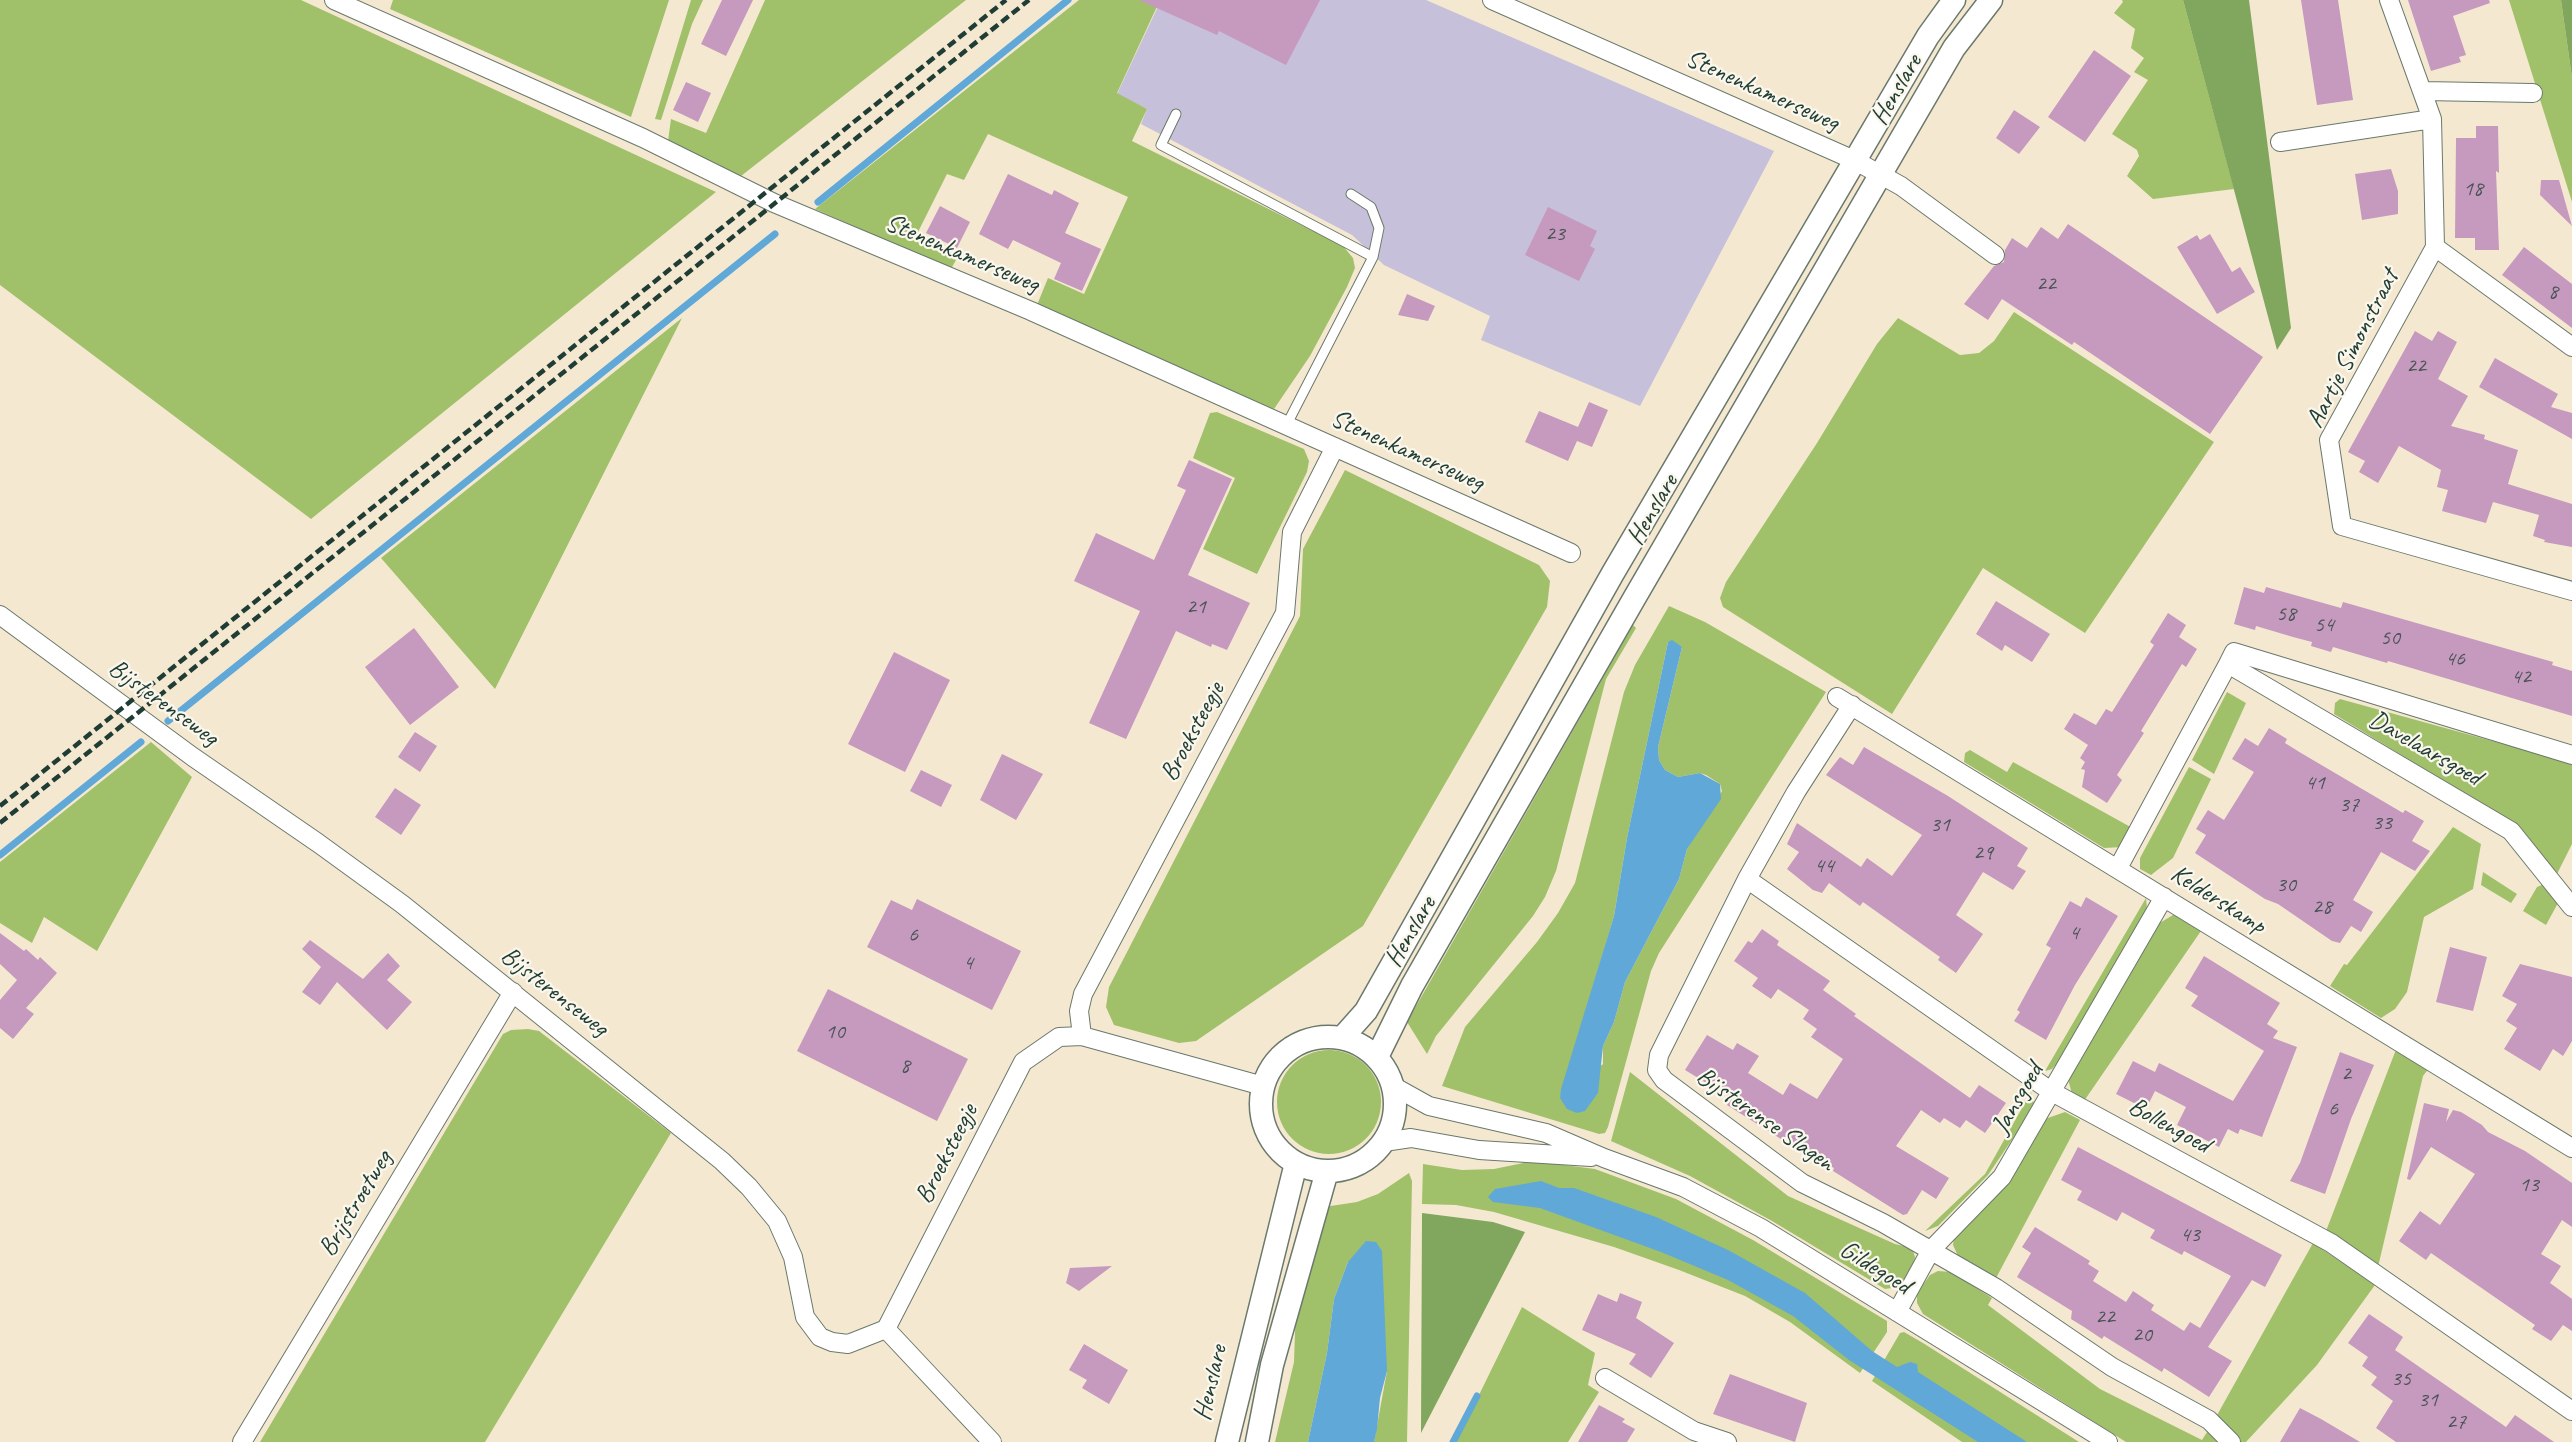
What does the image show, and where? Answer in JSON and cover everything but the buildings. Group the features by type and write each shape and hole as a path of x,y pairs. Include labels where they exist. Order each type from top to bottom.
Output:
{"street":[{"name":"Stenenkamerseweg","path":"334,0 643,138 774,203 1031,311 1571,553"},
{"name":"Stenenkamerseweg","path":"1492,0 1854,160 1901,186 1995,255"},
{"name":"Henslare","path":"1342,1038 1366,1011 1381,987 1613,573 1854,160 1928,36 1954,0"},
{"name":"Henslare","path":"1377,1057 1391,1024 1424,966 1880,175 1954,48 1990,0"},
{"path":"2389,0 2432,119 2435,247 2572,347"},
{"path":"2423,91 2533,93"},
{"path":"2280,142 2432,119"},
{"name":"Aartje Simonstraat","path":"2435,247 2329,440 2342,526 2572,591"},
{"name":"Broeksteegje","path":"1082,1036 1079,1011 1083,994 1285,613 1292,532 1335,447"},
{"name":"Bijsterenseweg","path":"0,615 193,757 365,877 722,1161 767,1207 786,1239 793,1257 805,1317 820,1337 832,1342 848,1344 886,1329"},
{"name":"Davelaarsgoed","path":"2572,755 2234,652 2228,664 2511,831 2572,907"},
{"path":"2118,868 2228,664"},
{"name":"Kelderskamp","path":"1845,701 2572,1148"},
{"name":"Bijsterense Slagen","path":"1845,701 1747,879 1659,1055 1657,1070 1664,1080 1803,1183 1931,1250 1996,1288 2112,1367 2210,1420 2231,1442"},
{"name":"Bollengoed","path":"1747,879 2052,1092 2331,1243 2572,1411"},
{"name":"Jansgoed","path":"1897,1312 1931,1250 2002,1177 2164,897"},
{"name":"Brijstroetweg","path":"242,1442 513,993"},
{"name":"Broeksteegje","path":"886,1329 1023,1062 1059,1037 1082,1036 1263,1086"},
{"path":"1317,1037 1342,1038 1355,1042 1377,1057 1394,1086 1394,1118 1384,1142 1375,1153 1359,1164 1340,1170 1327,1171 1296,1163 1281,1152 1270,1138 1263,1122 1261,1104 1263,1086 1274,1063 1293,1046 1317,1037"},
{"name":"Gildegoed","path":"1394,1086 1429,1106 1546,1133 1604,1158 1683,1187 1761,1228 2108,1442"},
{"name":"Gildegoed","path":"1384,1142 1411,1138 1479,1150 1604,1158"},
{"name":"Henslare","path":"1227,1442 1296,1163"},
{"path":"1257,1442 1272,1365 1327,1171"},
{"path":"886,1329 992,1442"},
{"path":"1605,1378 1699,1437 1727,1442"}],"lane":[{"path":"1176,114 1161,146 1372,257"},
{"path":"1286,426 1372,257 1379,228 1371,207 1351,194"}],"shaded area":[{"path":"1161,0 1426,0 1774,151 1640,406 1481,340 1490,316 1384,265 1352,235 1141,124 1147,109 1117,94"}],"green space":[{"path":"0,0 301,0 716,192 311,519 0,285"},
{"path":"393,0 669,0 631,117 390,9"},
{"path":"691,0 703,0 692,24 661,120 655,119"},
{"path":"765,0 966,0 741,176 668,141 671,119 706,133"},
{"path":"1079,0 1160,0 1117,93 1147,109 1132,141 1343,246 1353,258 1355,268 1347,287 1310,356 1274,409 1037,305 1048,278 1084,294 1128,197 988,134 964,180 947,174 914,240 956,260 951,269 815,209"},
{"path":"2122,0 2183,0 2234,189 2153,199 2127,176 2139,156 2137,150 2112,134 2148,80 2134,72 2144,58 2131,48 2135,29 2114,13 2123,2"},
{"path":"2183,0 2249,0 2291,328 2277,350"},
{"path":"2509,0 2561,0 2572,78 2572,202"},
{"path":"2561,0 2572,0 2572,78"},
{"path":"2014,312 2214,442 2085,633 1983,568 1892,714 1723,607 1720,598 1726,582 1817,443 1877,344 1898,318 1960,355 1979,353 1994,341"},
{"path":"682,318 495,689 381,558"},
{"path":"1217,412 1304,449 1309,461 1307,472 1257,574 1203,549 1235,478 1193,458 1210,413"},
{"path":"1345,470 1539,565 1550,581 1547,607 1363,926 1196,1041 1179,1043 1114,1025 1106,1007 1109,987 1300,616 1303,549"},
{"path":"1669,606 1705,622 1826,692 1659,953 1651,971 1608,1127 1605,1133 1599,1134 1442,1086 1465,1027 1537,942 1558,913 1575,883 1624,692 1635,665","holes":["1668,642 1682,647 1658,747 1659,760 1665,770 1678,777 1700,773 1706,775 1720,784 1722,791 1687,849 1679,879 1625,982 1614,1022 1603,1046 1603,1064 1560,1098 1614,916 1627,838"]},
{"path":"1633,625 1636,628 1606,679 1556,871 1545,897 1533,916 1436,1036 1427,1054 1407,1022"},
{"path":"2227,692 2246,703 2214,774 2192,760"},
{"path":"2340,699 2572,763 2572,844 2557,874 2520,827 2334,714 2335,703"},
{"path":"151,742 192,777 97,951 44,917 32,943 0,923 0,862"},
{"path":"1970,750 2007,772 2013,762 2136,830 2123,847 2104,848 1964,762 1965,753"},
{"path":"2189,767 2211,779 2173,858 2151,875 2140,869 2140,858"},
{"path":"2453,827 2481,844 2473,889 2424,917 2407,992 2395,1009 2381,1018 2330,986 2344,964 2347,965"},
{"path":"2483,872 2517,894 2511,903 2481,885"},
{"path":"2544,884 2558,903 2546,925 2523,911 2537,887"},
{"path":"2146,898 2147,909 2058,1062 2052,1069 2045,1071"},
{"path":"2173,915 2179,915 2203,928 2084,1101 2072,1094 2068,1079 2158,924"},
{"path":"511,1030 539,1031 671,1133 485,1442 260,1442 503,1034"},
{"path":"2397,1047 2430,1067 2423,1076 2378,1267 2326,1231"},
{"path":"1329,1050 1349,1054 1366,1065 1377,1082 1381,1102 1377,1122 1366,1139 1349,1150 1329,1154 1309,1150 1292,1139 1281,1122 1277,1102 1281,1082 1292,1065 1309,1054"},
{"path":"1630,1072 1788,1196 1895,1244 1912,1248 1915,1257 1913,1268 1907,1278 1899,1287 1885,1289 1772,1221 1690,1176 1611,1141"},
{"path":"2031,1092 2034,1104 1988,1175 1938,1226 1925,1231 1985,1174"},
{"path":"2065,1112 2080,1120 1995,1280 1958,1256 1953,1245 1954,1238 2045,1119"},
{"path":"1533,1161 1595,1169 1676,1199 1753,1240 1887,1321 1887,1332 1860,1373 1790,1322 1745,1296 1679,1270 1614,1247 1494,1212 1456,1205 1422,1204 1423,1164 1462,1170 1494,1169"},
{"path":"1409,1173 1412,1181 1407,1442 1374,1442 1387,1371 1348,1262 1334,1299 1327,1353 1308,1442 1275,1442 1294,1362 1296,1305 1324,1207 1357,1202 1378,1194"},
{"path":"1422,1213 1493,1222 1525,1232 1421,1433"},
{"path":"2313,1243 2375,1285 2317,1365 2246,1442 2239,1442 2216,1417"},
{"path":"1938,1271 1951,1272 1992,1298 1988,1305 2100,1389 2202,1440 2209,1429 2222,1442 2126,1442 1923,1314 1917,1303 1917,1293 1930,1275"},
{"path":"1522,1307 1595,1353 1588,1385 1599,1392 1568,1442 1456,1442"},
{"path":"1904,1332 2079,1442 1962,1442 1872,1381 1900,1333"}],"water":[{"path":"1672,640 1682,647 1658,747 1659,760 1665,770 1678,777 1700,773 1720,784 1721,799 1687,849 1679,879 1625,982 1614,1022 1603,1046 1598,1093 1585,1111 1577,1113 1567,1109 1560,1098 1561,1089 1614,916 1627,838 1668,642"},
{"path":"1541,1181 1559,1188 1574,1188 1656,1217 1728,1250 1805,1293 1872,1351 1897,1367 1910,1362 1917,1364 1918,1372 2027,1442 1978,1442 1849,1360 1793,1316 1728,1280 1661,1252 1540,1208 1493,1202 1488,1197 1495,1189"},
{"path":"1366,1241 1376,1242 1382,1251 1387,1371 1380,1398 1374,1442 1308,1442 1327,1353 1334,1299 1348,1262"}],"waterway":[{"path":"818,202 1068,0"},
{"path":"168,721 775,234"},
{"path":"0,855 141,742"},
{"path":"1453,1442 1477,1396"}],"railway":[{"path":"0,806 1006,0"},
{"path":"0,823 1029,0"}]}
